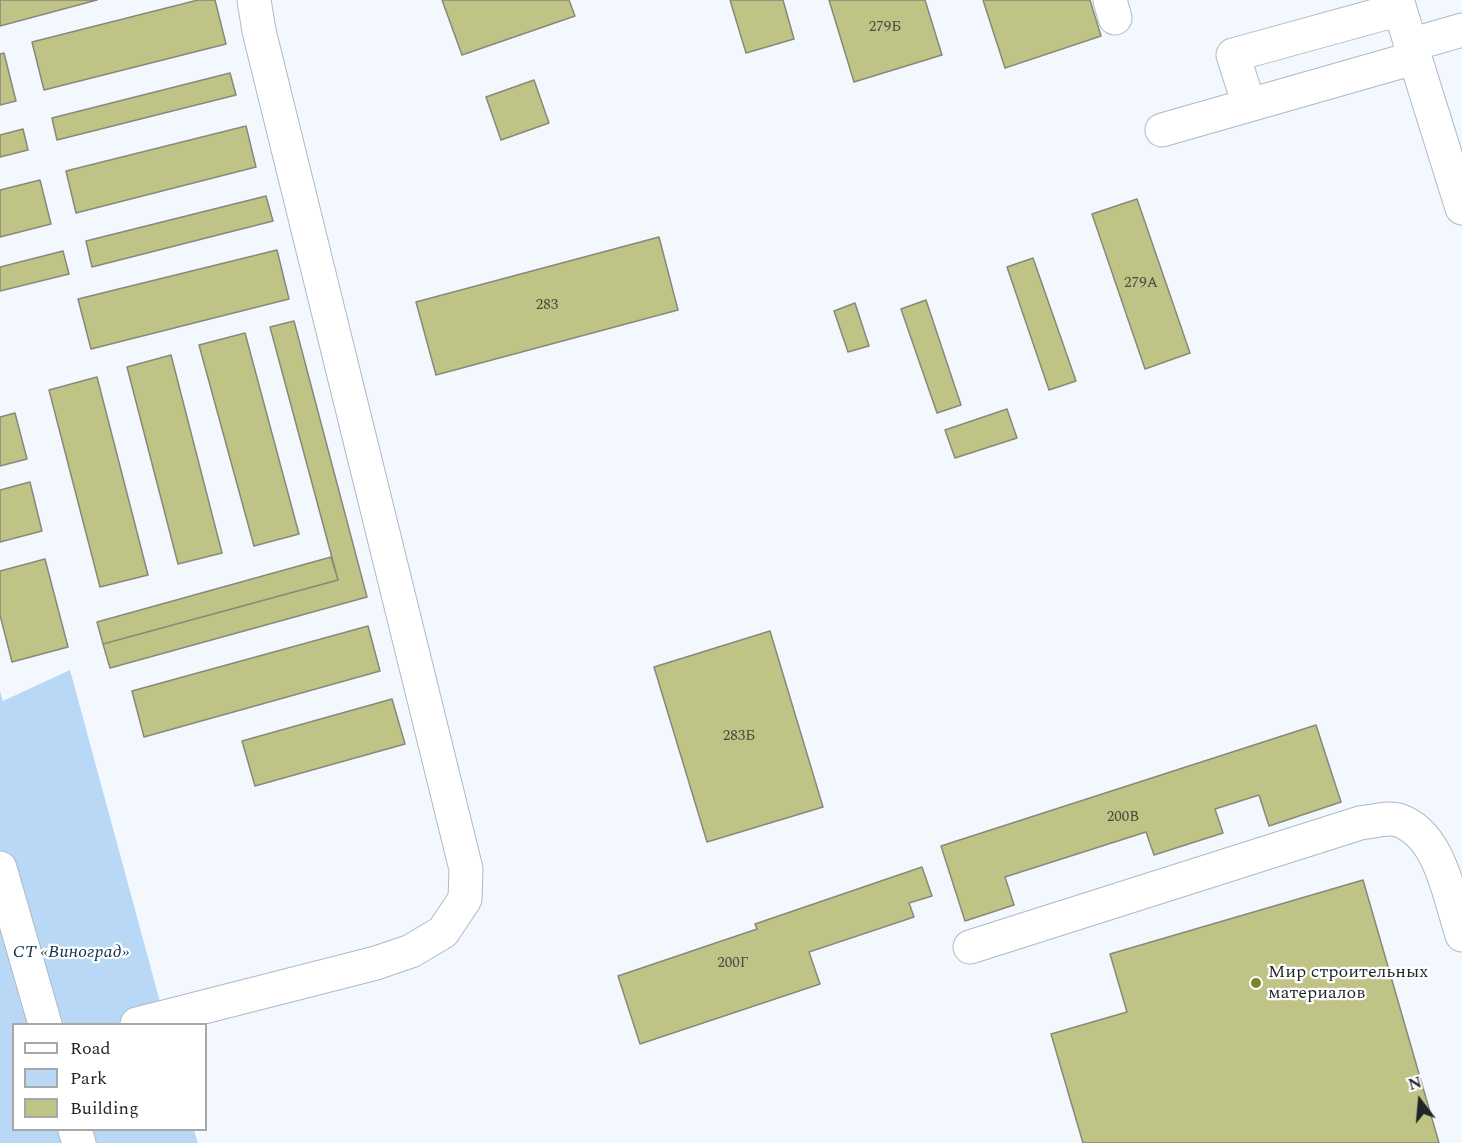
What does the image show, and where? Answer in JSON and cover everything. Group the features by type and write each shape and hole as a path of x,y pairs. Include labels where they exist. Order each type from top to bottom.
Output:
{"street":[{"path":"141,1023 376,963 411,951 443,932 465,898 466,869 259,31 254,0"},
{"path":"1249,105 1233,55 1398,4 1412,52 1457,170 1462,208"},
{"path":"1162,130 1249,105 1412,52 1462,30"},
{"path":"970,947 1360,823 1396,819 1418,830 1436,856 1462,935"},
{"path":"0,868 45,1023"}],"green space":[{"name":"СТ «Виноград»","path":"70,670 166,1023 12,1023 12,1131 194,1131 198,1143 0,1143 0,691 3,701"}],"building":[{"path":"0,0 97,0 0,26"},
{"path":"198,0 215,0 226,44 44,90 32,42"},
{"path":"442,0 569,0 575,16 462,55"},
{"path":"730,0 783,0 794,39 746,53"},
{"path":"829,0 925,0 942,55 854,82"},
{"path":"983,0 1090,0 1101,36 1005,68"},
{"path":"4,53 16,101 0,105 0,54"},
{"path":"230,73 236,95 57,140 52,118"},
{"path":"534,80 549,123 501,140 486,97"},
{"path":"246,126 256,167 76,213 66,171"},
{"path":"23,129 28,150 0,157 0,135"},
{"path":"40,180 51,224 0,237 0,190"},
{"path":"266,196 273,221 92,267 86,241"},
{"path":"1137,199 1190,353 1145,369 1092,214"},
{"path":"659,237 678,310 436,375 416,302"},
{"path":"277,250 289,299 91,349 78,299"},
{"path":"63,251 69,274 0,291 0,267"},
{"path":"1033,258 1076,381 1049,390 1007,267"},
{"path":"926,300 961,405 937,413 901,309"},
{"path":"855,303 869,346 848,352 834,311"},
{"path":"294,321 367,597 110,668 103,644 338,580 270,327"},
{"path":"245,333 299,534 254,546 199,345"},
{"path":"171,355 222,553 178,564 127,367"},
{"path":"97,377 148,575 100,587 49,390"},
{"path":"1007,409 1017,438 955,458 945,430"},
{"path":"15,413 27,459 0,466 0,417"},
{"path":"30,482 42,531 0,542 0,490"},
{"path":"331,557 338,580 103,644 97,622"},
{"path":"45,559 68,647 12,662 0,615 0,571"},
{"path":"368,626 380,671 144,737 132,691"},
{"path":"770,631 823,807 707,842 654,667"},
{"path":"392,699 405,744 255,786 242,741"},
{"path":"1316,725 1341,802 1269,826 1259,795 1215,809 1223,833 1154,855 1146,832 1005,877 1014,905 965,921 941,846"},
{"path":"922,867 932,896 909,903 914,917 809,952 820,984 640,1044 618,976 757,929 755,924"},
{"name":"Мир строительных материалов","path":"1363,880 1439,1143 1083,1143 1051,1034 1127,1012 1110,954"}],"place":[{"name":"Мир строительных материалов","path":"1256,983"}]}
